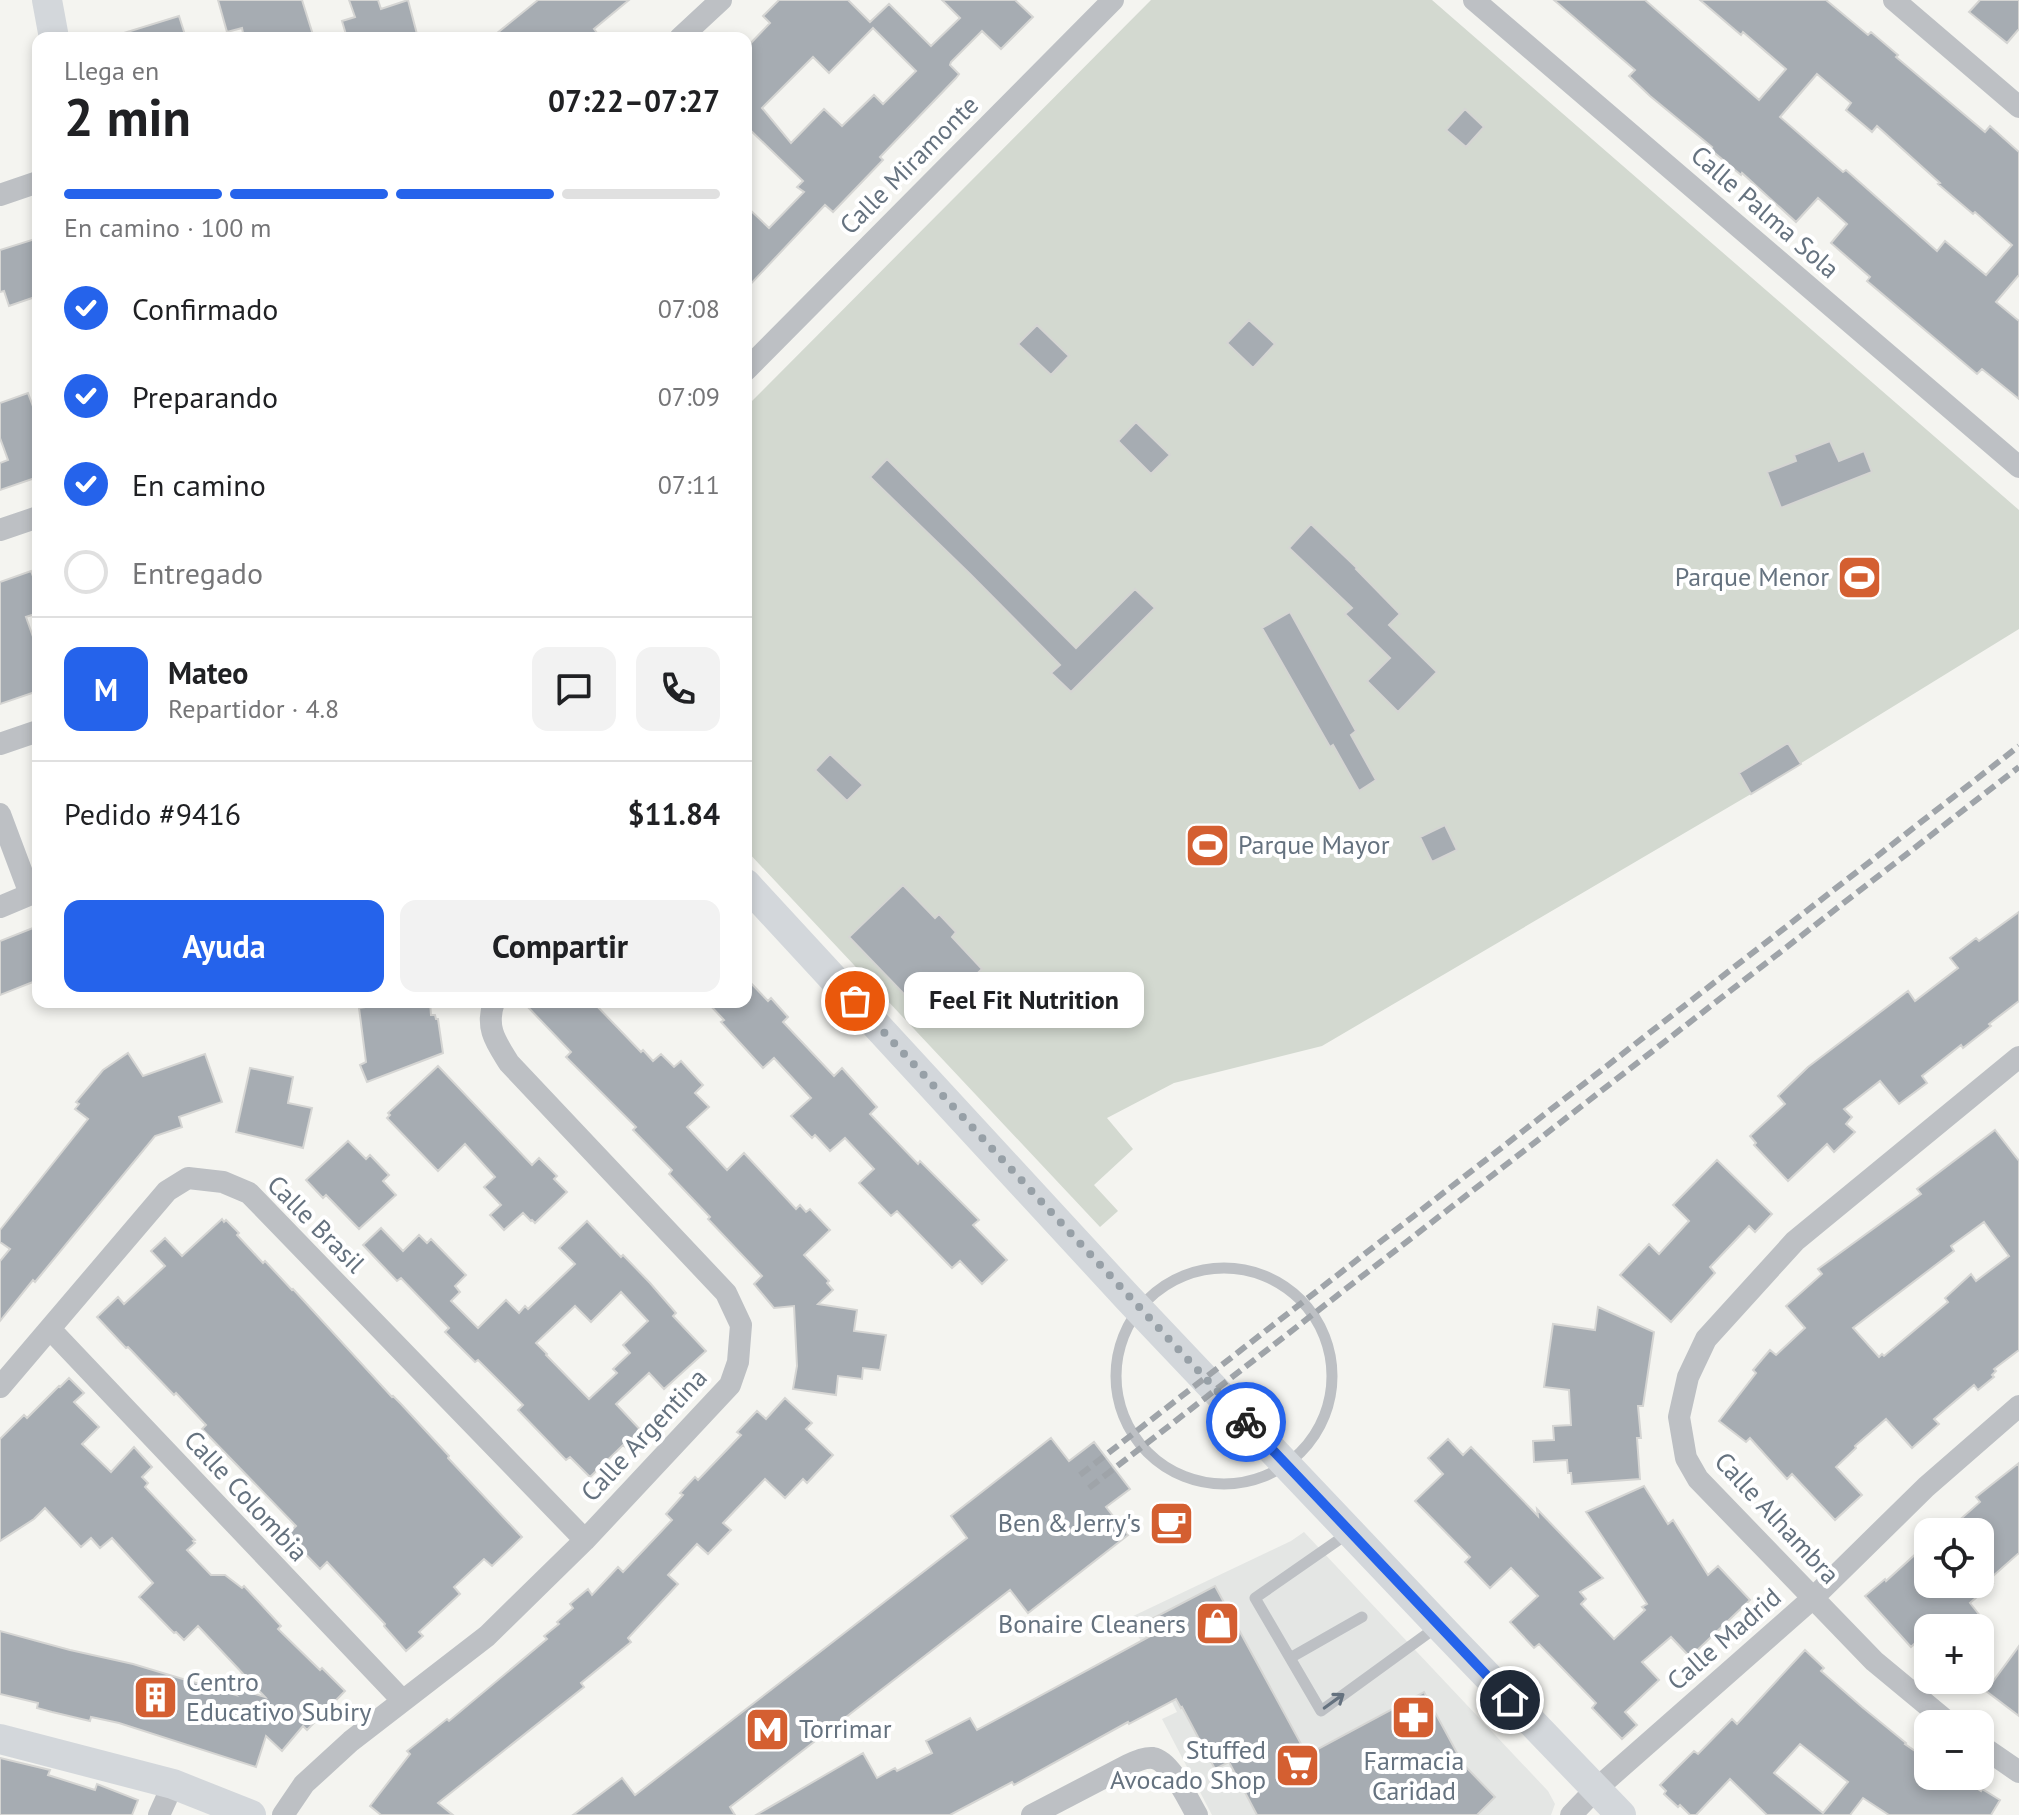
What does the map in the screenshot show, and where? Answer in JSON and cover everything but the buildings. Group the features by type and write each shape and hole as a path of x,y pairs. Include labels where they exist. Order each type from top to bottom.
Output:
{"street":[{"path":"47,0 53,32"},
{"path":"686,32 721,0"},
{"name":"Calle Miramonte","path":"752,364 1113,0"},
{"name":"Calle Palma Sola","path":"1474,0 2019,467"},
{"path":"1894,0 2019,107"},
{"path":"0,195 32,184"},
{"path":"0,530 32,519"},
{"path":"0,744 32,733"},
{"path":"0,814 32,888"},
{"path":"752,890 1286,1465 1621,1815"},
{"path":"0,907 32,894"},
{"name":"Calle Argentina","path":"283,1815 304,1784 351,1741 487,1636 585,1540 730,1385 738,1362 741,1325 726,1293 509,1063 495,1040 489,1015 492,1008"},
{"name":"Calle Alhambra","path":"1933,1710 1874,1661 1698,1479 1686,1458 1679,1417 1688,1377 1706,1339 1795,1241 2019,1057"},
{"name":"Calle Brasil","path":"0,1387 167,1191 188,1178 223,1182 249,1193 585,1540"},
{"name":"Calle Colombia","path":"50,1329 403,1701"},
{"name":"Calle Madrid","path":"1571,1815 1595,1790 1813,1598 1926,1487 2019,1406"},
{"path":"0,1739 173,1784 251,1815"},
{"path":"1994,1755 2019,1772"},
{"path":"1032,1815 1144,1758 1156,1758 1170,1768 1197,1815"},
{"path":"159,1815 173,1784"}],"lane":[{"path":"1227,1267 1258,1272 1292,1290 1310,1308 1323,1330 1331,1358 1332,1379 1326,1411 1304,1449 1286,1465 1252,1480 1230,1484 1206,1483 1185,1477 1154,1460 1137,1441 1117,1400 1115,1376 1122,1337 1139,1308 1165,1284 1199,1270 1227,1267"},
{"path":"1350,1532 1255,1598 1321,1711 1439,1626"},
{"path":"1290,1658 1362,1617"}],"shaded area":[{"path":"1151,0 1432,0 2019,510 2019,629 1751,794 1322,1046 1174,1083 1107,1118 1133,1149 1094,1185 1118,1211 1100,1227 752,856 752,401"},
{"path":"1304,1532 1548,1791 1555,1804 1551,1815 1212,1815 1162,1719 1177,1712 1129,1618"}],"railway":[{"path":"1080,1475 2019,746"},
{"path":"1089,1488 2019,767"}],"way so far":[{"path":"855,1001 1246,1422"}],"place":[{"name":"Parque Menor","path":"1860,577"},
{"name":"Parque Mayor","path":"1207,845"},
{"name":"Feel Fit Nutrition","path":"855,1001"},
{"name":"Ben & Jerry's","path":"1172,1523"},
{"name":"Bonaire Cleaners","path":"1217,1624"},
{"name":"Centro Educativo Subiry","path":"155,1697"},
{"name":"Farmacia Caridad","path":"1414,1718"},
{"name":"Torrimar","path":"768,1729"},
{"name":"Stuffed Avocado Shop","path":"1297,1765"}],"route":[{"path":"1246,1422 1510,1700"}]}
